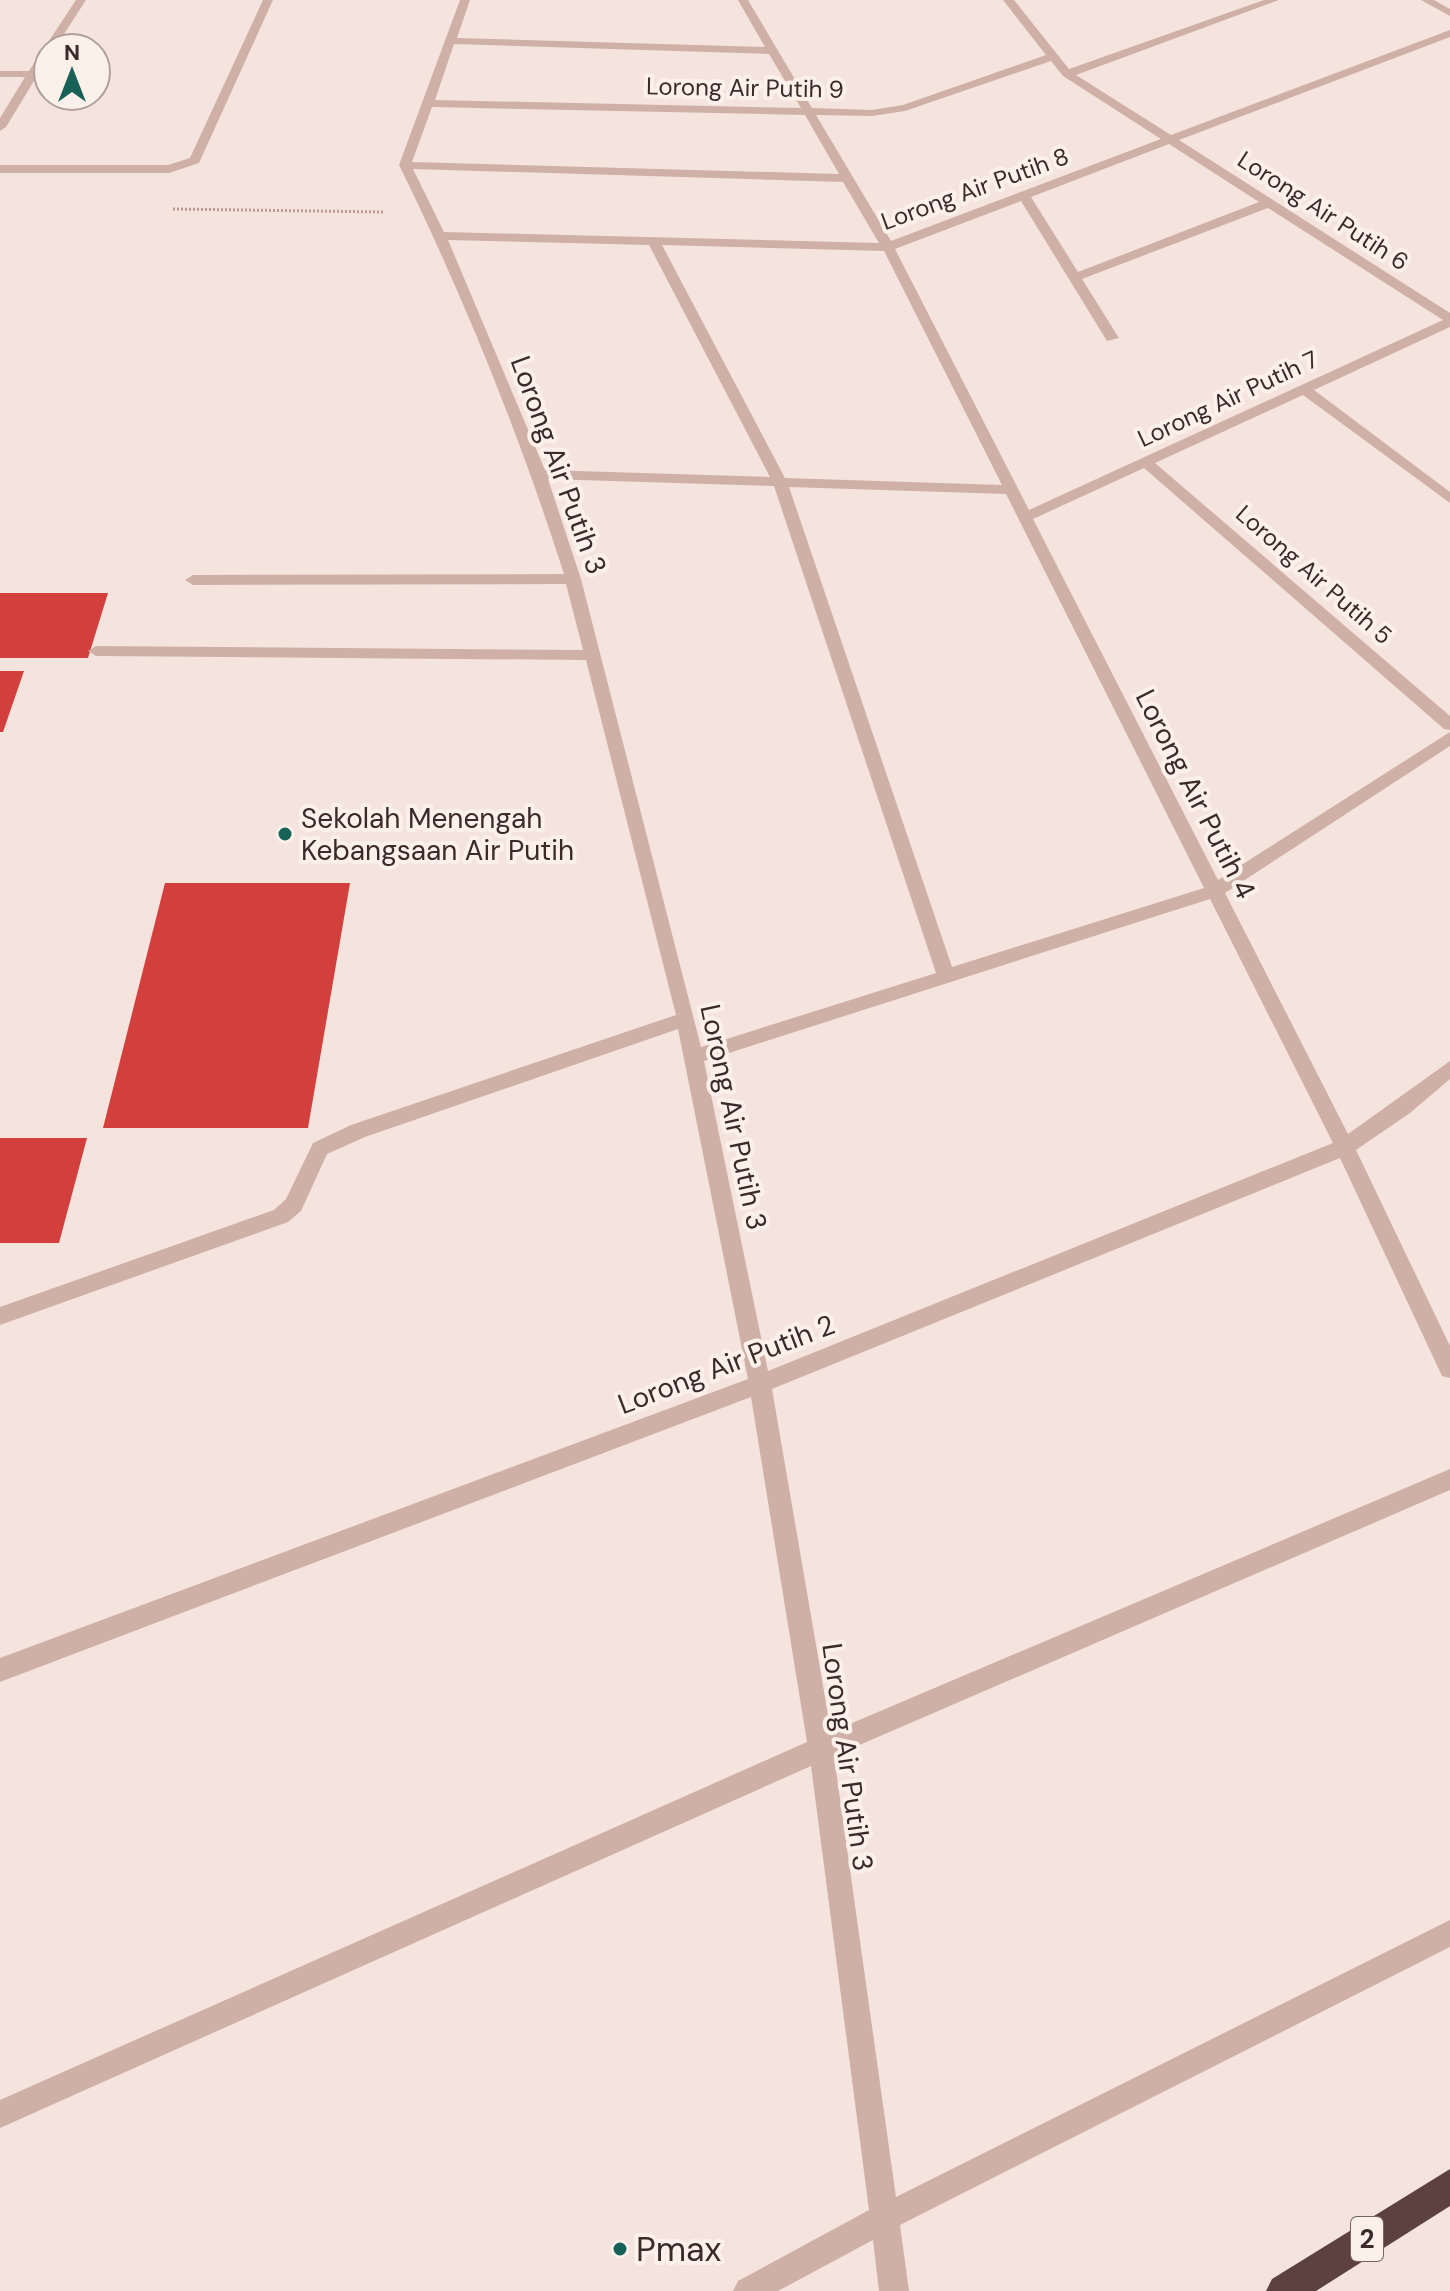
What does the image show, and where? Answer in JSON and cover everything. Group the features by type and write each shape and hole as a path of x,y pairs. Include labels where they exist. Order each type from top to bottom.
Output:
{"highway":[{"name":"2","path":"1284,2291 1450,2186"}],"street":[{"path":"59,32 81,0"},
{"path":"0,169 169,169 195,160 268,0"},
{"path":"465,0 405,165 848,178"},
{"name":"Lorong Air Putih 4","path":"743,0 888,247 1345,1147 1450,1369"},
{"name":"Lorong Air Putih 6","path":"1008,0 1067,74 1450,320"},
{"path":"1227,0 1246,10"},
{"path":"1067,74 1274,0"},
{"path":"1426,0 1450,13"},
{"name":"Lorong Air Putih 8","path":"440,236 888,247 1450,33"},
{"path":"450,41 773,51"},
{"name":"Lorong Air Putih 9","path":"428,103 872,113 905,108 1053,56"},
{"path":"0,74 31,74"},
{"path":"0,127 31,74"},
{"name":"Lorong Air Putih 3","path":"405,165 440,236 539,474 573,579 695,1056 760,1384 821,1749 894,2291"},
{"path":"1024,196 1112,338"},
{"path":"1074,278 1269,203"},
{"path":"653,241 779,480 946,976"},
{"name":"Lorong Air Putih 7","path":"1025,517 1450,320"},
{"path":"1304,389 1450,499"},
{"name":"Lorong Air Putih 5","path":"1146,462 1450,725"},
{"path":"539,474 1011,490"},
{"path":"193,580 573,579"},
{"path":"96,651 592,655"},
{"path":"695,1056 1214,891 1450,738"},
{"path":"0,1316 281,1216 294,1205 320,1149 358,1131 686,1019"},
{"name":"Lorong Air Putih 2","path":"0,1670 760,1384 1345,1147 1403,1108 1450,1068"},
{"path":"0,2114 821,1749 1450,1479"},
{"path":"748,2291 882,2219 1450,1933"}],"path":[{"path":"159,209 428,213"}],"building":[{"path":"0,593 108,593 88,658 0,658"},
{"path":"0,671 24,671 3,732 0,732"},
{"path":"165,883 350,883 308,1128 103,1128"},
{"path":"0,1138 87,1138 59,1243 0,1243"}],"place":[{"name":"Sekolah Menengah Kebangsaan Air Putih","path":"285,834"},
{"name":"Pmax","path":"620,2249"}]}
